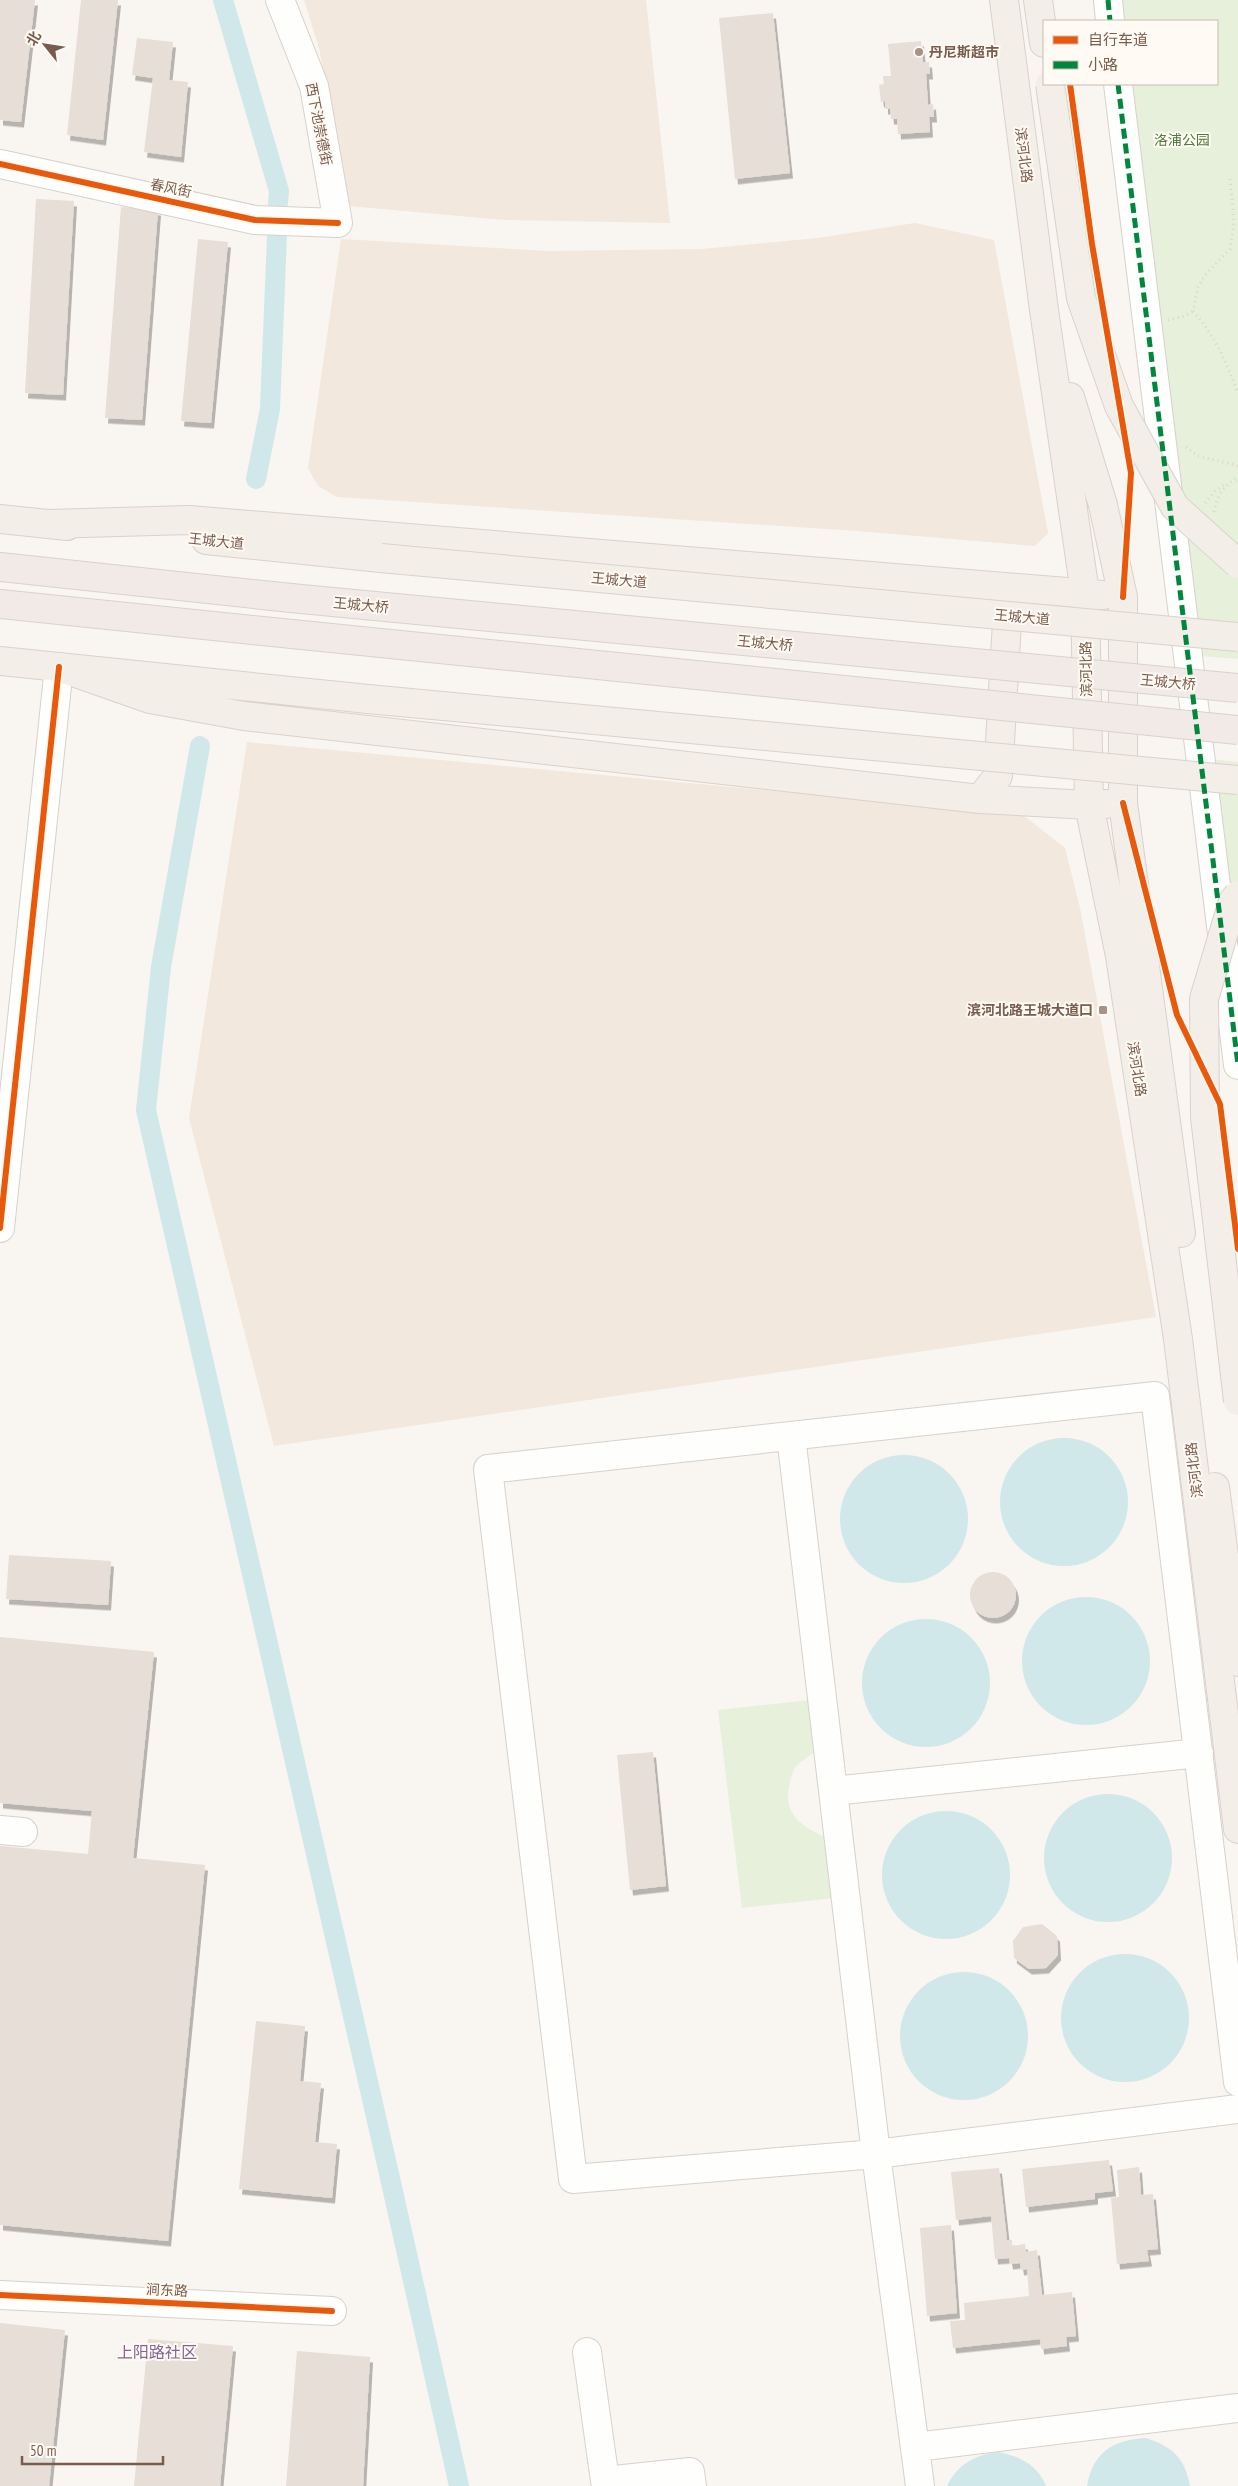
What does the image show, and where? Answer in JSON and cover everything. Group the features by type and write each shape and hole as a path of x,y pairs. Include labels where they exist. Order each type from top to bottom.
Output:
{"highway":[{"path":"0,567 291,598"},
{"name":"王城大桥","path":"291,598 1238,688"},
{"path":"0,604 1238,730"}],"main road":[{"name":"滨河北路","path":"1004,0 1044,310 1085,593 1089,805 1120,956 1178,1339 1238,1830"},
{"path":"1038,0 1043,36"},
{"path":"1050,85 1080,298 1119,406 1175,507 1238,564"},
{"name":"滨河北路","path":"1044,310 1103,505 1123,597 1123,803 1238,1662"},
{"name":"王城大道","path":"0,519 382,558 1238,637"},
{"path":"48,524 189,520 1123,597"},
{"path":"0,553 291,598"},
{"path":"980,799 998,776 1008,605 999,586"},
{"path":"0,661 368,699 1238,780"},
{"path":"59,667 150,699 244,716 980,799 1089,805 1123,803"},
{"path":"1238,895 1233,901 1204,999 1204,1018 1205,1117 1238,1401"}],"street":[{"name":"西下池崇德街","path":"280,0 314,86 338,223"},
{"path":"1108,0 1110,20"},
{"path":"1118,85 1238,1065"},
{"name":"春风街","path":"0,164 255,220 338,223"},
{"path":"0,1228 59,667"},
{"path":"1238,2082 1156,1396 488,1469 573,2180 876,2154 1238,2109"},
{"path":"791,1436 876,2154 920,2486"},
{"path":"833,1791 1198,1753"},
{"name":"涧东路","path":"0,2295 332,2311"},
{"path":"587,2352 604,2481 690,2472 692,2486"},
{"path":"916,2447 1238,2408"}],"path":[{"path":"1230,179 1234,222 1230,249 1206,275 1198,287 1193,311 1212,333 1221,349 1238,394"},
{"path":"1180,440 1198,456 1238,466"},
{"path":"1214,520 1217,497 1228,482 1238,478"}],"shaded area":[{"path":"304,0 646,0 670,223 504,220 349,206 319,48"},
{"path":"915,223 994,240 1048,533 1035,546 857,531 337,497 318,486 308,468 341,239 548,251 702,249 818,238"},
{"path":"247,742 1022,814 1065,848 1080,908 1156,1317 274,1446 189,1118"}],"green space":[{"name":"洛浦公园","path":"1108,0 1238,0 1238,659 1188,655 1118,85 1218,85 1218,20 1110,20"},
{"path":"1201,758 1238,762 1238,1065"},
{"path":"811,1700 817,1750 795,1768 788,1797 792,1813 797,1819 803,1825 827,1838 834,1898 742,1908 718,1710"}],"water":[{"path":"1064,1438 1088,1443 1109,1457 1123,1478 1128,1502 1123,1526 1109,1547 1088,1561 1064,1566 1040,1561 1019,1547 1005,1526 1000,1502 1005,1478 1019,1457 1040,1443"},
{"path":"904,1455 928,1460 949,1474 963,1495 968,1519 963,1543 949,1564 928,1578 904,1583 880,1578 859,1564 845,1543 840,1519 845,1495 859,1474 880,1460"},
{"path":"1086,1597 1099,1598 1111,1602 1131,1616 1145,1636 1149,1648 1149,1674 1145,1686 1131,1706 1111,1720 1099,1724 1086,1725 1073,1724 1061,1720 1041,1706 1027,1686 1023,1674 1022,1661 1023,1648 1027,1636 1041,1616 1061,1602 1073,1598"},
{"path":"926,1619 939,1620 951,1624 971,1638 985,1658 989,1670 989,1696 985,1708 971,1728 951,1742 939,1746 926,1747 913,1746 901,1742 881,1728 867,1708 863,1696 862,1683 863,1670 867,1658 881,1638 901,1624 913,1620"},
{"path":"1108,1794 1121,1795 1133,1799 1153,1813 1167,1833 1171,1845 1171,1871 1167,1883 1153,1903 1133,1917 1121,1921 1108,1922 1095,1921 1083,1917 1063,1903 1049,1883 1045,1871 1044,1858 1045,1845 1049,1833 1063,1813 1083,1799 1095,1795"},
{"path":"946,1811 959,1812 971,1816 991,1830 1005,1850 1009,1862 1009,1888 1005,1900 991,1920 971,1934 959,1938 946,1939 933,1938 921,1934 901,1920 887,1900 883,1888 882,1875 883,1862 887,1850 901,1830 921,1816 933,1812"},
{"path":"1125,1954 1138,1955 1150,1959 1170,1973 1184,1993 1188,2005 1188,2031 1184,2043 1170,2063 1150,2077 1138,2081 1125,2082 1112,2081 1100,2077 1080,2063 1066,2043 1062,2031 1061,2018 1062,2005 1066,1993 1080,1973 1100,1959 1112,1955"},
{"path":"964,1972 977,1973 989,1977 1009,1991 1023,2011 1027,2023 1027,2049 1023,2061 1009,2081 989,2095 977,2099 964,2100 951,2099 939,2095 919,2081 905,2061 901,2049 900,2036 901,2023 905,2011 919,1991 939,1977 951,1973"},
{"path":"1146,2438 1164,2445 1176,2455 1185,2468 1190,2486 1087,2486 1094,2464 1106,2450 1114,2445 1134,2439"},
{"path":"998,2452 1021,2459 1033,2467 1046,2486 947,2486 956,2472 968,2462 982,2455"}],"building":[{"path":"0,0 35,0 21,122 0,120"},
{"path":"81,0 118,0 103,140 67,135"},
{"path":"773,13 790,173 735,179 719,18"},
{"path":"137,38 173,42 169,80 188,82 181,157 144,152 153,78 132,75"},
{"path":"921,41 923,62 929,62 930,74 926,74 928,105 933,104 934,117 929,117 930,132 898,134 897,119 891,119 890,109 885,109 885,101 881,102 879,85 884,84 883,76 891,76 888,44"},
{"path":"36,199 74,201 63,395 25,393"},
{"path":"121,207 158,210 142,420 105,418"},
{"path":"198,239 228,242 211,423 181,421"},
{"path":"9,1555 111,1561 108,1605 6,1599"},
{"path":"993,1572 1006,1576 1012,1582 1016,1595 1012,1608 1006,1614 993,1618 980,1614 974,1608 970,1595 974,1582 980,1576"},
{"path":"0,1637 154,1652 133,1858 205,1865 168,2241 0,2225 0,1846 88,1854 92,1811 0,1803"},
{"path":"653,1752 666,1886 630,1890 617,1755"},
{"path":"1042,1924 1057,1936 1058,1955 1046,1968 1029,1969 1014,1958 1013,1941 1023,1927"},
{"path":"256,2021 305,2026 300,2081 321,2083 315,2142 337,2144 332,2198 239,2189"},
{"path":"1109,2160 1113,2191 1095,2193 1095,2199 1026,2207 1022,2169"},
{"path":"1139,2167 1141,2195 1153,2194 1158,2249 1147,2250 1149,2261 1117,2264 1111,2198 1119,2197 1117,2170"},
{"path":"999,2168 1007,2240 1012,2240 1012,2246 1025,2244 1026,2252 1037,2250 1042,2295 1072,2292 1076,2336 1066,2337 1067,2346 1041,2349 1040,2339 953,2348 950,2321 965,2320 964,2303 1029,2296 1027,2269 1021,2270 1020,2263 1010,2264 1009,2258 995,2259 991,2216 956,2220 951,2172"},
{"path":"951,2225 957,2313 927,2316 920,2228"},
{"path":"0,2323 65,2330 49,2486 0,2486"},
{"path":"148,2339 233,2346 220,2486 134,2486"},
{"path":"297,2351 370,2357 363,2486 286,2486"}],"waterway":[{"path":"223,0 279,191 278,203"},
{"path":"256,479 270,409 277,235"},
{"path":"200,746 161,967 146,1110 459,2486"}],"marked path":[{"path":"1108,0 1110,20"},
{"path":"1118,85 1238,1065"}],"cycle path":[{"path":"1070,85 1092,244 1131,473 1123,597"},
{"path":"0,164 255,220 338,223"},
{"path":"0,1228 59,667"},
{"path":"1123,803 1177,1015 1220,1104 1238,1249"},
{"path":"0,2295 332,2311"}],"place":[{"name":"丹尼斯超市","path":"919,52"},
{"name":"滨河北路王城大道口","path":"1103,1010"}],"district":[{"name":"上阳路社区","path":"157,2352"}]}
